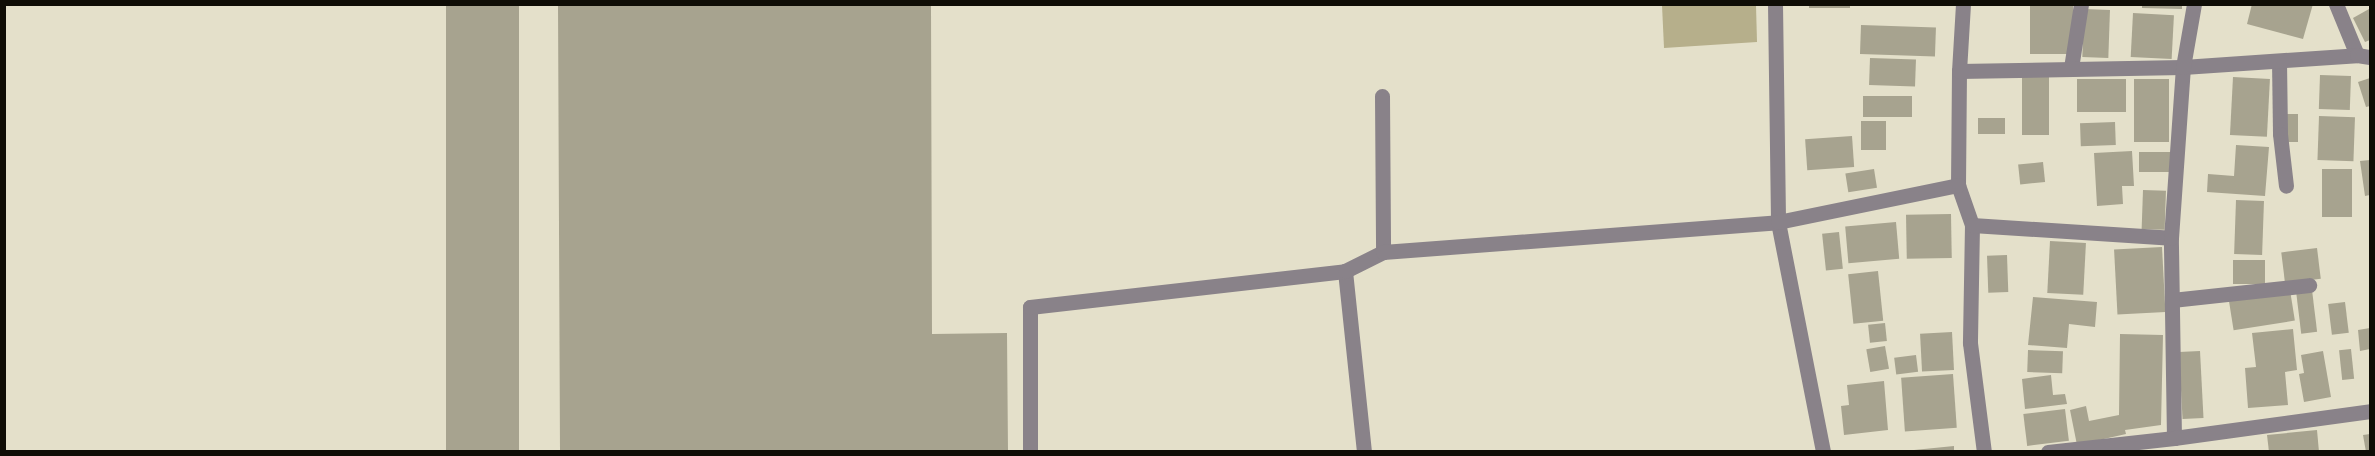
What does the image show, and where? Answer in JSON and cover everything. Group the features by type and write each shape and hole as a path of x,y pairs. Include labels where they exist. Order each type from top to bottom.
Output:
{"street":[{"path":"1774,4 1778,222 1823,452"},
{"path":"1963,4 1959,71 1958,184 1972,225 1970,343 1984,452"},
{"path":"2072,68 2081,4"},
{"path":"2174,438 2171,238 2182,67 2194,4"},
{"path":"1959,71 2182,67 2364,56 2336,4"},
{"path":"2279,61 2280,134 2286,186"},
{"path":"1382,96 1383,252"},
{"path":"1030,452 1030,307 1345,271 1383,252 1778,222 1958,184"},
{"path":"1972,225 2171,238"},
{"path":"1345,271 1364,452"},
{"path":"2172,300 2309,285"},
{"path":"2048,452 2133,446 2174,438 2370,411"}],"shaded area":[{"path":"1662,5 1756,5 1757,42 1664,48"}],"building":[{"path":"446,4 519,4 519,452 446,452"},
{"path":"558,4 931,4 932,334 1007,333 1008,452 560,452"},
{"path":"1809,4 1850,4 1850,8 1809,8"},
{"path":"2030,4 2073,4 2073,54 2030,54"},
{"path":"2142,4 2182,4 2182,9 2142,8"},
{"path":"2252,4 2313,4 2303,39 2247,24"},
{"path":"2084,9 2110,10 2108,58 2082,57"},
{"path":"2369,9 2370,40 2365,42 2353,18"},
{"path":"2133,13 2174,15 2172,59 2131,57"},
{"path":"1861,25 1936,28 1935,57 1860,54"},
{"path":"1870,58 1916,60 1915,87 1869,85"},
{"path":"2320,75 2351,76 2350,110 2319,109"},
{"path":"2022,77 2049,77 2049,135 2022,135"},
{"path":"2233,77 2270,79 2267,137 2230,135"},
{"path":"2370,78 2370,106 2366,107 2358,82"},
{"path":"2077,79 2126,79 2126,112 2077,112"},
{"path":"2134,79 2169,79 2169,142 2134,142"},
{"path":"1863,96 1912,96 1912,117 1863,117"},
{"path":"2286,114 2298,114 2298,142 2286,142"},
{"path":"2319,116 2355,117 2353,161 2317,160"},
{"path":"1978,118 2005,118 2005,134 1978,134"},
{"path":"1861,121 1886,121 1886,150 1861,150"},
{"path":"2115,122 2116,145 2081,146 2080,123"},
{"path":"1852,136 1854,167 1807,170 1805,139"},
{"path":"2236,145 2269,147 2265,196 2207,192 2208,174 2234,176"},
{"path":"2132,151 2134,186 2122,186 2123,204 2097,206 2094,153"},
{"path":"2139,152 2171,152 2171,172 2139,172"},
{"path":"2370,160 2370,195 2365,196 2360,161"},
{"path":"2043,162 2045,182 2020,185 2018,165"},
{"path":"1874,169 1877,188 1848,192 1845,174"},
{"path":"2322,169 2352,169 2352,217 2322,217"},
{"path":"2143,190 2166,191 2165,230 2142,229"},
{"path":"2236,200 2264,201 2262,255 2234,254"},
{"path":"1951,214 1952,258 1907,259 1906,215"},
{"path":"1896,222 1899,259 1848,263 1845,226"},
{"path":"1839,232 1843,269 1826,271 1822,234"},
{"path":"2050,241 2086,243 2083,295 2047,293"},
{"path":"2162,247 2165,312 2117,314 2114,250"},
{"path":"2317,248 2321,279 2285,283 2281,252"},
{"path":"2007,255 2008,292 1988,293 1987,256"},
{"path":"2233,260 2265,260 2265,284 2233,284"},
{"path":"1878,271 1883,321 1853,324 1848,274"},
{"path":"2290,290 2295,321 2234,330 2229,300"},
{"path":"2312,290 2317,332 2301,334 2296,292"},
{"path":"2033,297 2097,302 2095,327 2069,324 2067,348 2028,345"},
{"path":"2345,302 2349,333 2332,335 2328,304"},
{"path":"1885,323 1887,341 1870,343 1868,325"},
{"path":"2370,328 2370,349 2360,351 2358,330"},
{"path":"2293,329 2297,370 2285,372 2288,405 2248,408 2245,368 2256,367 2252,333"},
{"path":"1952,332 1954,370 1922,372 1920,334"},
{"path":"2120,334 2163,335 2161,425 2125,430 2126,434 2077,445 2070,410 2086,406 2089,421 2119,415"},
{"path":"1885,346 1889,369 1870,372 1866,349"},
{"path":"2351,349 2354,379 2342,380 2339,350"},
{"path":"2028,350 2063,351 2062,373 2027,372"},
{"path":"2200,351 2204,418 2183,419 2179,352"},
{"path":"2323,351 2331,397 2304,402 2299,374 2304,373 2301,355"},
{"path":"1916,355 1918,372 1896,375 1894,358"},
{"path":"1953,374 1957,428 1905,431 1901,378"},
{"path":"2051,375 2053,395 2065,394 2067,404 2025,409 2022,379"},
{"path":"1884,381 1888,430 1844,435 1841,406 1849,405 1847,385"},
{"path":"2065,409 2069,441 2027,446 2023,414"},
{"path":"2317,430 2319,452 2269,452 2267,435"},
{"path":"2370,434 2370,452 2366,452 2363,435"},
{"path":"1954,446 1954,452 1914,452 1914,450"}]}
